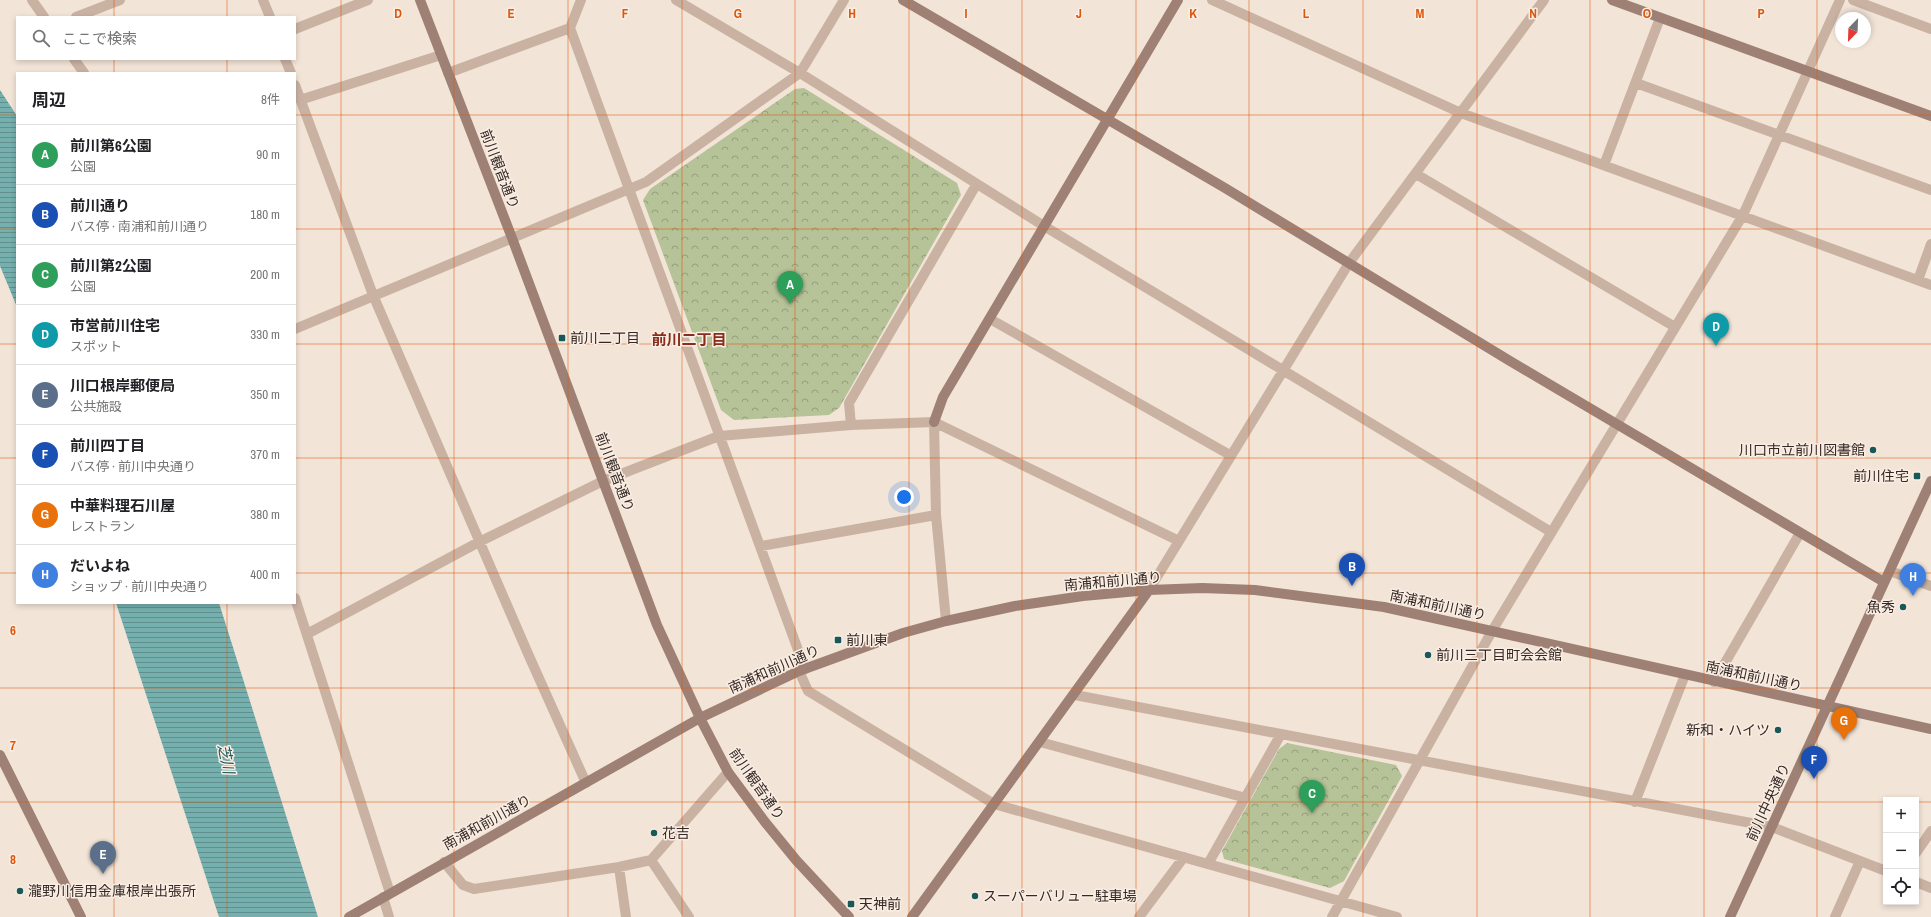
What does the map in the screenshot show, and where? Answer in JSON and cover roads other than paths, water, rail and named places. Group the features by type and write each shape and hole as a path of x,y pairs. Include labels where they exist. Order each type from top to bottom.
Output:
{"street":[{"path":"32,0 43,16"},
{"path":"79,16 120,0"},
{"path":"263,0 270,16"},
{"path":"296,29 368,0"},
{"name":"前川観音通り","path":"420,0 512,238 657,625 700,718 728,772 796,860 850,917"},
{"path":"582,0 570,28 719,436 761,546 808,691 994,804 1397,917"},
{"path":"676,0 800,74 976,185 1550,532"},
{"path":"296,329 373,295 630,190 646,182 800,74 844,0"},
{"path":"903,0 1107,121 1225,188 1884,582"},
{"path":"946,621 936,515 934,422 943,398 1178,0"},
{"path":"1212,0 1461,113 1931,285"},
{"path":"912,917 1149,590 1230,455 1349,263 1544,0"},
{"path":"1612,0 1931,116"},
{"path":"1332,917 1492,631 1550,532 1743,215 1840,0"},
{"path":"1853,0 1931,29"},
{"path":"1604,165 1660,18"},
{"path":"448,73 570,28"},
{"path":"300,100 441,55"},
{"path":"75,60 83,72"},
{"path":"285,60 291,72"},
{"path":"1636,83 1931,190"},
{"path":"296,88 373,295 586,783"},
{"path":"1416,174 1675,327"},
{"path":"852,425 849,404 976,185"},
{"path":"1918,280 1931,244"},
{"path":"990,319 1230,455"},
{"path":"306,634 480,542 603,481 719,436 852,425 934,422 1179,541"},
{"name":"前川中央通り","path":"1730,917 1931,480"},
{"path":"761,546 936,515"},
{"path":"1714,682 1800,532"},
{"path":"1890,571 1931,586"},
{"name":"南浦和前川通り","path":"352,915 700,718 802,670 903,633 946,621 1015,606 1083,596 1149,590 1202,588 1255,590 1384,607 1714,682 1931,729"},
{"path":"296,601 387,895 389,917"},
{"path":"1635,802 1685,675"},
{"path":"1075,694 1419,761 1772,827 1883,870"},
{"path":"1208,864 1281,734"},
{"path":"1040,742 1246,798"},
{"path":"0,755 81,917"},
{"path":"444,862 463,885 474,889 618,867 651,860 728,772"},
{"path":"1919,849 1931,831"},
{"path":"1139,917 1184,857"},
{"path":"651,860 689,917"},
{"path":"1834,917 1860,860"},
{"path":"618,867 626,917"},
{"path":"1919,883 1931,888"}],"water":[{"path":"0,90 16,114 16,305 0,266"},
{"name":"芝川","path":"116,604 219,604 318,917 219,917"}],"place":[{"name":"前川第6公園","path":"790,304"},
{"name":"前川二丁目","path":"562,338"},
{"name":"市営前川住宅","path":"1716,346"},
{"name":"川口市立前川図書館","path":"1873,450"},
{"name":"前川住宅","path":"1917,476"},
{"name":"前川通り","path":"1352,586"},
{"name":"だいよね","path":"1913,596"},
{"name":"魚秀","path":"1903,607"},
{"name":"前川東","path":"838,640"},
{"name":"前川三丁目町会会館","path":"1428,655"},
{"name":"新和・ハイツ","path":"1778,730"},
{"name":"中華料理石川屋","path":"1844,740"},
{"name":"前川四丁目","path":"1814,779"},
{"name":"前川第2公園","path":"1312,813"},
{"name":"花吉","path":"654,833"},
{"name":"川口根岸郵便局","path":"103,874"},
{"name":"瀧野川信用金庫根岸出張所","path":"20,891"},
{"name":"スーパーバリュー駐車場","path":"975,896"},
{"name":"天神前","path":"851,904"}],"district":[{"name":"前川二丁目","path":"689,340"}]}
